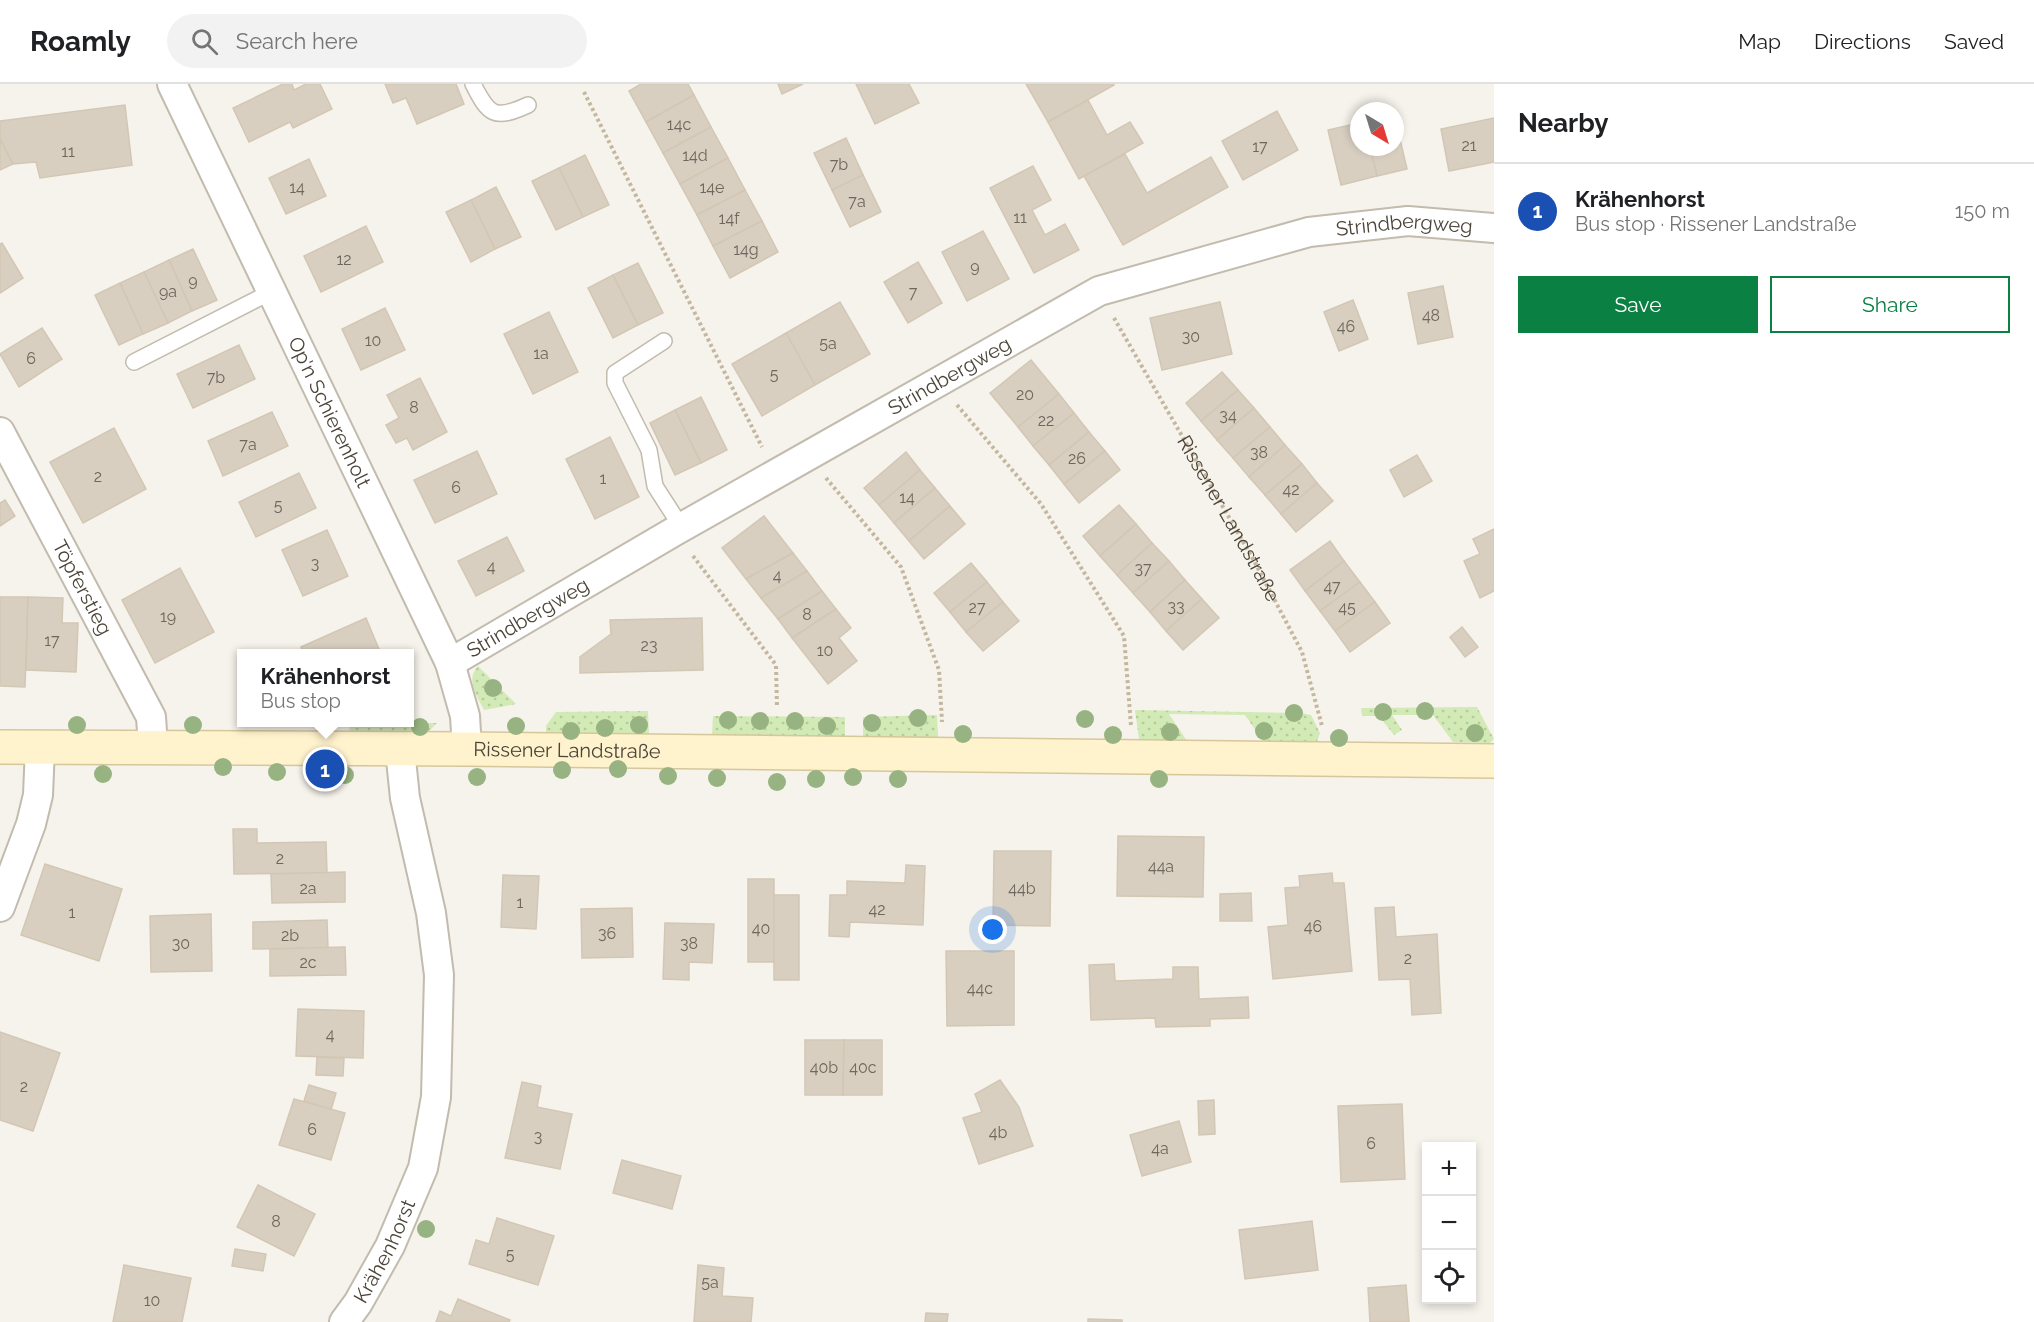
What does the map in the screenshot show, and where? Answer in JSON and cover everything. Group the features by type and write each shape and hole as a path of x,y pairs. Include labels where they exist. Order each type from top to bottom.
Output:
{"main road":[{"name":"Rissener Landstraße","path":"0,747 153,746 1494,760"}],"street":[{"name":"Op'n Schierenholt","path":"172,84 450,663 465,716 467,749"},
{"name":"Strindbergweg","path":"450,663 678,529 1099,291 1309,232 1408,221 1494,228"},
{"name":"Töpferstieg","path":"0,432 152,717 153,746"},
{"path":"0,907 31,824 39,795 40,747"},
{"name":"Krähenhorst","path":"344,1322 358,1304 384,1257 423,1168 436,1097 439,975 431,913 405,798 400,750"}],"lane":[{"path":"473,84 488,109 498,115 528,105"},
{"path":"134,362 270,292"},
{"path":"664,341 615,373 615,383 649,450 655,486 678,529"}],"path":[{"path":"584,92 776,475"},
{"name":"Rissener Landstraße","path":"1099,291 1253,559 1302,652 1331,758"},
{"path":"937,381 1041,504 1124,636 1133,757"},
{"path":"809,457 901,567 939,670 943,753"},
{"path":"678,529 776,665 777,708"}],"green space":[{"path":"478,666 516,704 484,710 472,682 474,671"},
{"path":"1477,707 1494,739 1490,743 1453,742 1433,715 1392,715 1402,730 1394,735 1379,716 1362,716 1361,708"},
{"path":"1135,710 1301,713 1311,715 1320,733 1317,742 1263,741 1245,715 1169,714 1187,741 1139,739"},
{"path":"648,711 649,734 546,734 546,726 556,712"},
{"path":"937,715 938,737 863,738 863,717"},
{"path":"713,716 845,717 845,736 712,736"},
{"path":"414,723 437,723 425,735 349,734 350,727 414,727"}],"building":[{"path":"283,84 292,84 294,90 306,84 320,84 332,109 293,128 290,122 249,142 233,108"},
{"path":"385,84 456,84 464,104 417,124 406,98 393,103"},
{"path":"641,84 688,84 694,95 646,122 629,91"},
{"path":"778,84 803,84 782,94"},
{"path":"856,84 909,84 919,103 875,124"},
{"path":"1026,84 1114,84 1114,85 1048,122"},
{"path":"694,95 711,127 663,153 646,122"},
{"path":"1088,100 1107,135 1130,122 1143,143 1079,179 1048,122"},
{"path":"125,105 132,165 40,178 36,162 13,164 0,139 0,121"},
{"path":"1277,111 1298,150 1243,180 1222,141"},
{"path":"1494,118 1494,162 1449,171 1441,129"},
{"path":"1350,125 1350,156 1372,156 1377,176 1341,185 1328,130"},
{"path":"711,127 728,158 680,184 663,153"},
{"path":"846,138 863,175 832,190 814,153"},
{"path":"0,139 13,164 0,170"},
{"path":"1125,154 1147,193 1211,157 1228,187 1123,245 1084,176"},
{"path":"585,155 609,205 583,217 559,168"},
{"path":"1372,156 1404,156 1407,169 1377,176"},
{"path":"728,158 745,190 697,215 680,184"},
{"path":"309,159 326,196 286,214 269,178"},
{"path":"1033,166 1051,200 1032,210 1045,235 1065,224 1079,250 1034,273 990,188"},
{"path":"559,168 583,217 556,230 532,181"},
{"path":"863,175 881,212 850,227 832,190"},
{"path":"496,187 521,237 495,249 471,200"},
{"path":"745,190 762,221 713,246 697,215"},
{"path":"471,200 495,249 471,262 446,212"},
{"path":"762,221 778,252 730,278 713,246"},
{"path":"366,226 383,262 321,292 304,256"},
{"path":"983,231 1009,279 967,301 942,252"},
{"path":"2,243 23,278 0,293 0,244"},
{"path":"193,249 217,300 192,311 169,260"},
{"path":"169,260 192,311 168,323 144,272"},
{"path":"918,262 942,303 908,323 884,282"},
{"path":"638,263 663,313 638,325 613,275"},
{"path":"144,272 168,323 143,334 120,283"},
{"path":"613,275 638,325 613,338 588,288"},
{"path":"120,283 143,334 119,345 95,295"},
{"path":"1443,286 1453,337 1418,344 1408,293"},
{"path":"1353,300 1368,339 1339,351 1324,312"},
{"path":"840,302 870,354 815,385 786,333"},
{"path":"1220,302 1232,354 1162,370 1150,318"},
{"path":"385,308 405,350 361,370 342,329"},
{"path":"549,312 578,372 533,394 504,334"},
{"path":"42,328 62,359 19,387 0,354"},
{"path":"786,333 815,385 762,416 732,364"},
{"path":"239,345 255,379 193,408 177,374"},
{"path":"1031,360 1059,394 1018,427 990,393"},
{"path":"1222,372 1238,390 1201,421 1186,403"},
{"path":"420,378 447,432 413,450 407,438 396,443 386,425 399,418 387,395"},
{"path":"1238,390 1254,408 1217,440 1201,421"},
{"path":"1059,394 1074,413 1033,446 1018,427"},
{"path":"701,397 727,450 701,463 675,410"},
{"path":"1254,408 1270,427 1233,458 1217,440"},
{"path":"675,410 701,463 675,475 650,423"},
{"path":"272,412 288,446 223,476 208,441"},
{"path":"1074,413 1089,432 1049,465 1033,446"},
{"path":"1270,427 1285,445 1249,477 1233,458"},
{"path":"114,428 146,489 83,523 50,462"},
{"path":"1089,432 1105,451 1064,484 1049,465"},
{"path":"610,437 639,497 595,519 566,459"},
{"path":"1285,445 1302,464 1265,495 1249,477"},
{"path":"477,451 497,494 435,523 414,480"},
{"path":"1105,451 1120,470 1079,503 1064,484"},
{"path":"906,452 920,470 879,505 864,488"},
{"path":"1417,455 1432,481 1404,497 1390,470"},
{"path":"1302,464 1317,483 1281,514 1265,495"},
{"path":"920,470 935,488 894,523 879,505"},
{"path":"299,473 316,508 256,537 239,502"},
{"path":"1317,483 1333,501 1296,532 1281,514"},
{"path":"935,488 950,506 909,541 894,523"},
{"path":"5,500 15,516 0,526 0,503"},
{"path":"1119,505 1136,524 1100,556 1083,536"},
{"path":"950,506 965,524 924,559 909,541"},
{"path":"764,516 793,553 746,579 722,548"},
{"path":"1136,524 1152,543 1117,575 1100,556"},
{"path":"1494,529 1494,591 1480,598 1464,561 1480,554 1473,539"},
{"path":"327,530 348,576 303,596 282,550"},
{"path":"507,537 524,571 476,596 458,561"},
{"path":"1330,541 1344,561 1305,591 1290,570"},
{"path":"1152,543 1169,561 1133,593 1117,575"},
{"path":"793,553 807,571 761,598 746,579"},
{"path":"1169,561 1185,580 1150,612 1133,593"},
{"path":"1344,561 1360,582 1320,611 1305,591"},
{"path":"971,563 987,582 950,612 934,593"},
{"path":"180,568 214,632 155,663 122,600"},
{"path":"807,571 822,591 778,619 761,598"},
{"path":"1185,580 1202,599 1166,631 1150,612"},
{"path":"987,582 1003,602 966,632 950,612"},
{"path":"1360,582 1375,602 1335,631 1320,611"},
{"path":"822,591 836,609 792,638 778,619"},
{"path":"0,597 28,597 25,687 0,686"},
{"path":"28,597 63,598 62,623 78,623 76,672 26,670"},
{"path":"1202,599 1219,618 1183,650 1166,631"},
{"path":"1003,602 1019,621 983,651 966,632"},
{"path":"1375,602 1390,623 1350,652 1335,631"},
{"path":"836,609 851,628 839,638 857,661 828,684 792,638"},
{"path":"366,618 379,649 302,649 301,647"},
{"path":"702,618 703,670 580,673 580,657 611,634 610,620"},
{"path":"1462,627 1478,647 1465,657 1450,637"},
{"path":"233,829 257,829 257,843 326,842 327,873 234,874"},
{"path":"1118,836 1204,837 1203,897 1117,896"},
{"path":"994,851 1051,851 1050,926 993,925"},
{"path":"45,864 122,889 99,961 21,935"},
{"path":"906,865 925,866 923,925 850,922 849,937 829,936 830,895 847,895 847,881 905,883"},
{"path":"345,872 345,902 272,903 271,874"},
{"path":"1332,873 1333,883 1344,883 1352,971 1273,979 1268,927 1288,925 1285,888 1300,887 1299,876"},
{"path":"503,875 539,876 536,929 501,927"},
{"path":"748,879 774,879 774,962 748,962"},
{"path":"1251,893 1252,921 1220,921 1220,894"},
{"path":"774,895 799,895 799,980 774,980"},
{"path":"1394,907 1396,937 1437,934 1441,1013 1412,1015 1410,979 1379,980 1375,908"},
{"path":"632,908 633,957 582,958 581,909"},
{"path":"211,914 212,971 151,972 150,916"},
{"path":"327,920 328,948 253,949 253,922"},
{"path":"665,923 714,924 712,963 689,962 689,980 663,979"},
{"path":"345,947 346,975 270,976 270,949"},
{"path":"946,951 1014,951 1014,1025 947,1026"},
{"path":"1114,964 1115,981 1173,979 1173,967 1198,967 1199,999 1248,997 1249,1018 1210,1019 1210,1026 1156,1027 1155,1018 1091,1020 1089,965"},
{"path":"298,1009 364,1011 363,1058 296,1056"},
{"path":"0,1032 60,1053 33,1131 0,1120"},
{"path":"805,1040 844,1040 843,1095 805,1095"},
{"path":"844,1040 882,1040 882,1095 843,1095"},
{"path":"317,1057 344,1058 343,1076 316,1075"},
{"path":"1000,1080 1019,1107 1033,1146 979,1164 963,1118 982,1112 975,1094"},
{"path":"522,1082 541,1086 537,1107 572,1114 560,1169 505,1158"},
{"path":"309,1085 336,1093 331,1110 304,1101"},
{"path":"294,1099 345,1113 331,1160 279,1145"},
{"path":"1214,1100 1215,1134 1199,1135 1198,1101"},
{"path":"1402,1104 1405,1179 1341,1182 1338,1106"},
{"path":"1179,1121 1191,1162 1142,1176 1130,1135"},
{"path":"622,1160 681,1176 672,1209 613,1193"},
{"path":"258,1185 315,1214 294,1256 237,1227"},
{"path":"497,1218 554,1236 538,1285 469,1264 476,1240 489,1244"},
{"path":"1312,1221 1318,1270 1245,1279 1239,1230"},
{"path":"235,1249 266,1254 263,1271 232,1266"},
{"path":"124,1265 191,1278 182,1322 113,1322"},
{"path":"698,1265 724,1268 722,1296 753,1298 751,1322 694,1322"},
{"path":"1406,1285 1409,1322 1370,1322 1368,1288"},
{"path":"458,1299 510,1320 509,1322 436,1322 440,1311 451,1316"},
{"path":"926,1313 948,1314 947,1322 925,1322"},
{"path":"1088,1319 1122,1320 1122,1322 1088,1322"}],"place":[{"name":"Krähenhorst","path":"325,769"}]}
